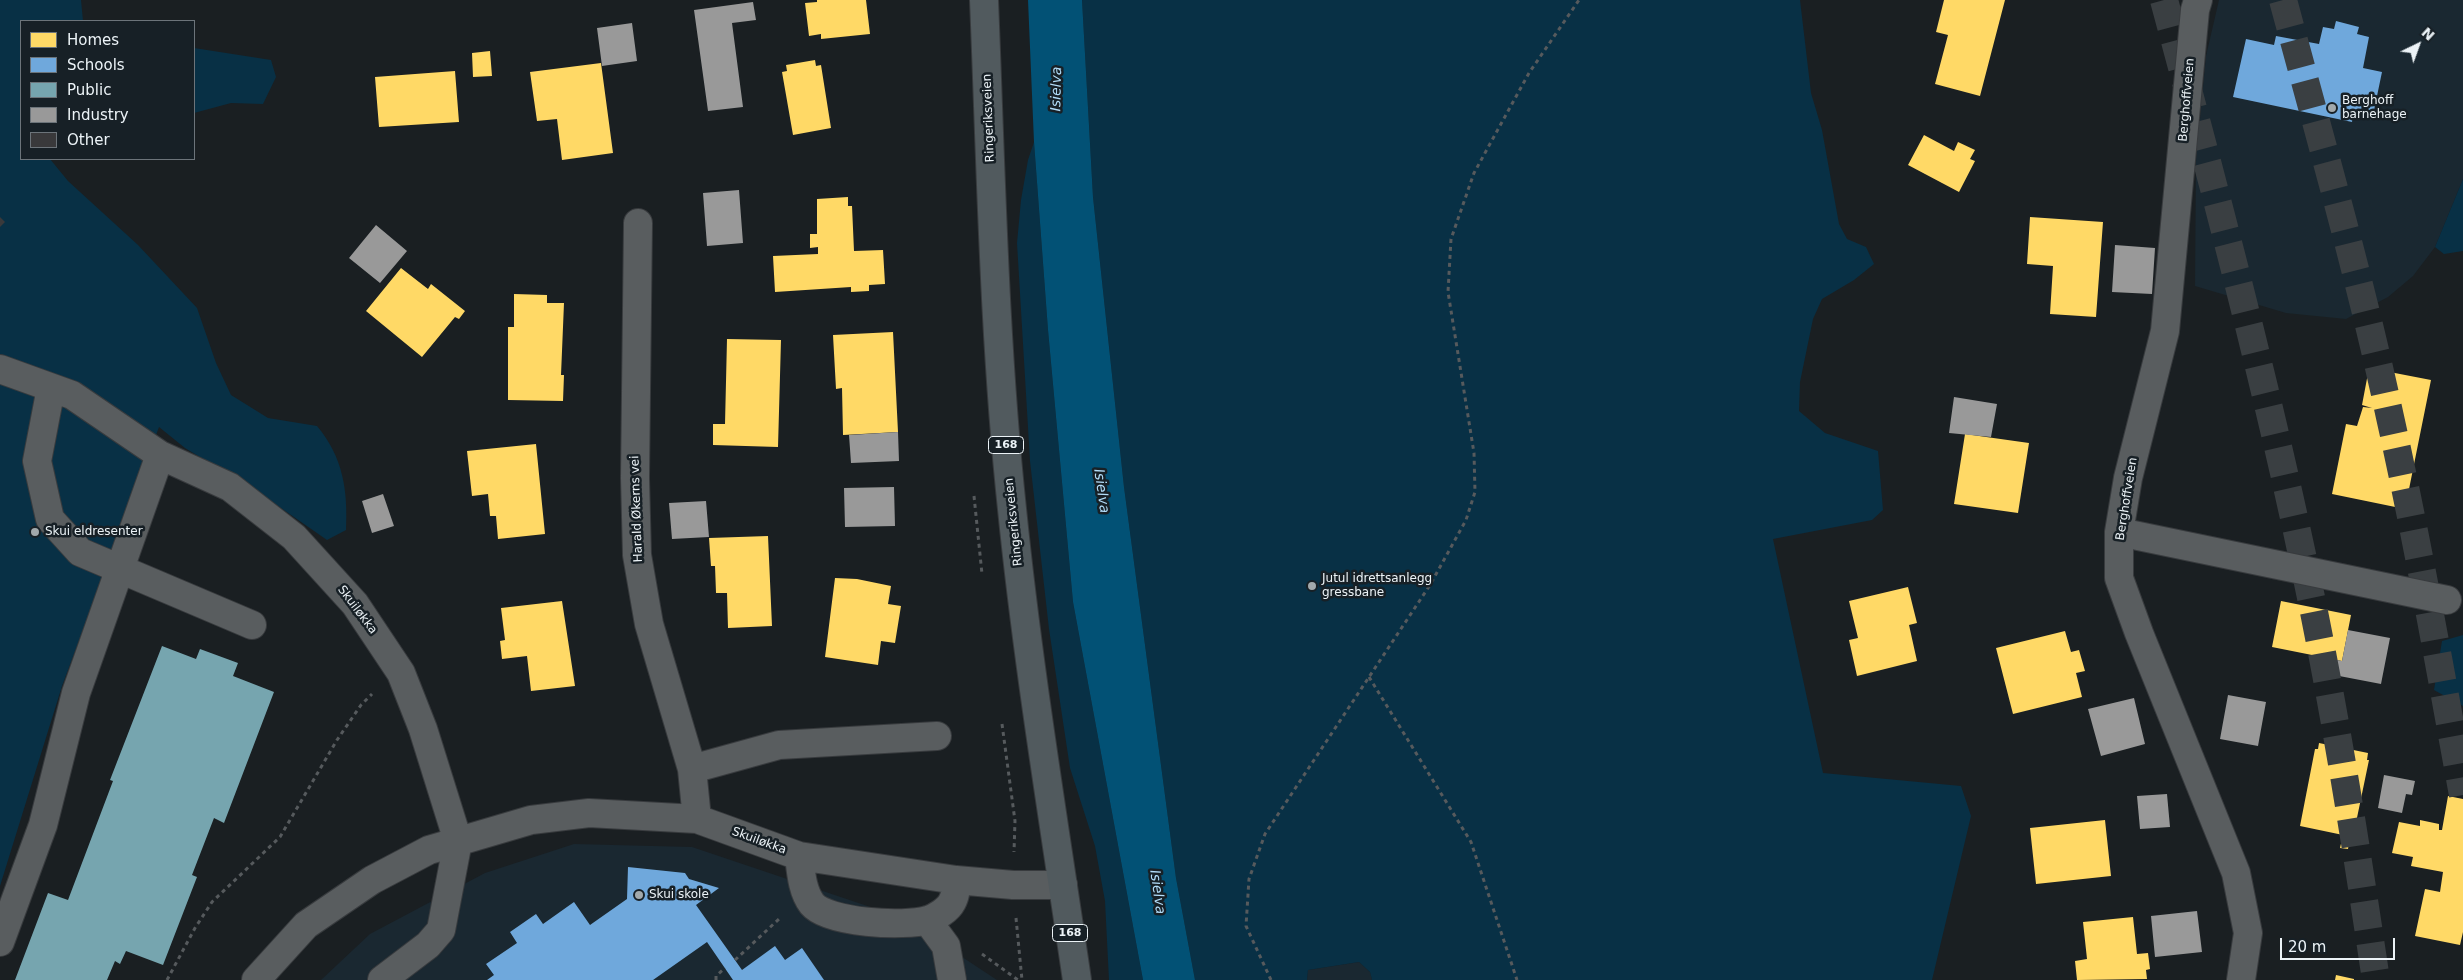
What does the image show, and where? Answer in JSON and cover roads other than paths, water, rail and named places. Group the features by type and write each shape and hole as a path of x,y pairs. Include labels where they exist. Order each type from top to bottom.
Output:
{"main road":[{"name":"Ringeriksveien","path":"984,0 1004,423 1012,511 1040,741 1077,980"}],"street":[{"name":"Berghoffveien","path":"2198,0 2195,10 2165,331 2128,478 2119,532 2119,578 2236,873 2248,933 2241,980"},
{"name":"Harald Økerns vei","path":"638,223 635,478 637,555 649,624 692,769 697,818"},
{"name":"Skuiløkka","path":"0,369 72,395 160,455 230,487 294,537 355,604 401,673 423,729 458,841"},
{"path":"51,388 37,461 50,520 80,552 252,625"},
{"path":"0,942 43,825 76,693 160,455"},
{"path":"2119,532 2447,600"},
{"path":"692,769 779,745 937,736"},
{"name":"Skuiløkka","path":"256,980 306,925 372,880 429,850 530,820 589,813 697,818 799,856 956,880 1013,885 1063,886"},
{"path":"382,980 428,945 441,930 458,841"},
{"path":"799,856 807,894 813,905 826,913 875,922 903,923 927,920 940,914 952,903 956,880"},
{"path":"927,920 946,946 952,980"}],"water":[{"name":"Isielva","path":"1028,0 1082,0 1093,197 1124,487 1176,878 1195,980 1143,980 1073,602 1048,330 1034,142"}],"tunnel":[{"path":"2164,0 2244,307 2299,539 2340,753 2376,980"},
{"path":"2283,0 2366,312 2400,464 2463,795"}],"place":[{"name":"Berghoff barnehage","path":"2332,108"},
{"name":"Skui eldresenter","path":"35,532"},
{"name":"Jutul idrettsanlegg gressbane","path":"1312,586"},
{"name":"Skui skole","path":"639,895"}]}
